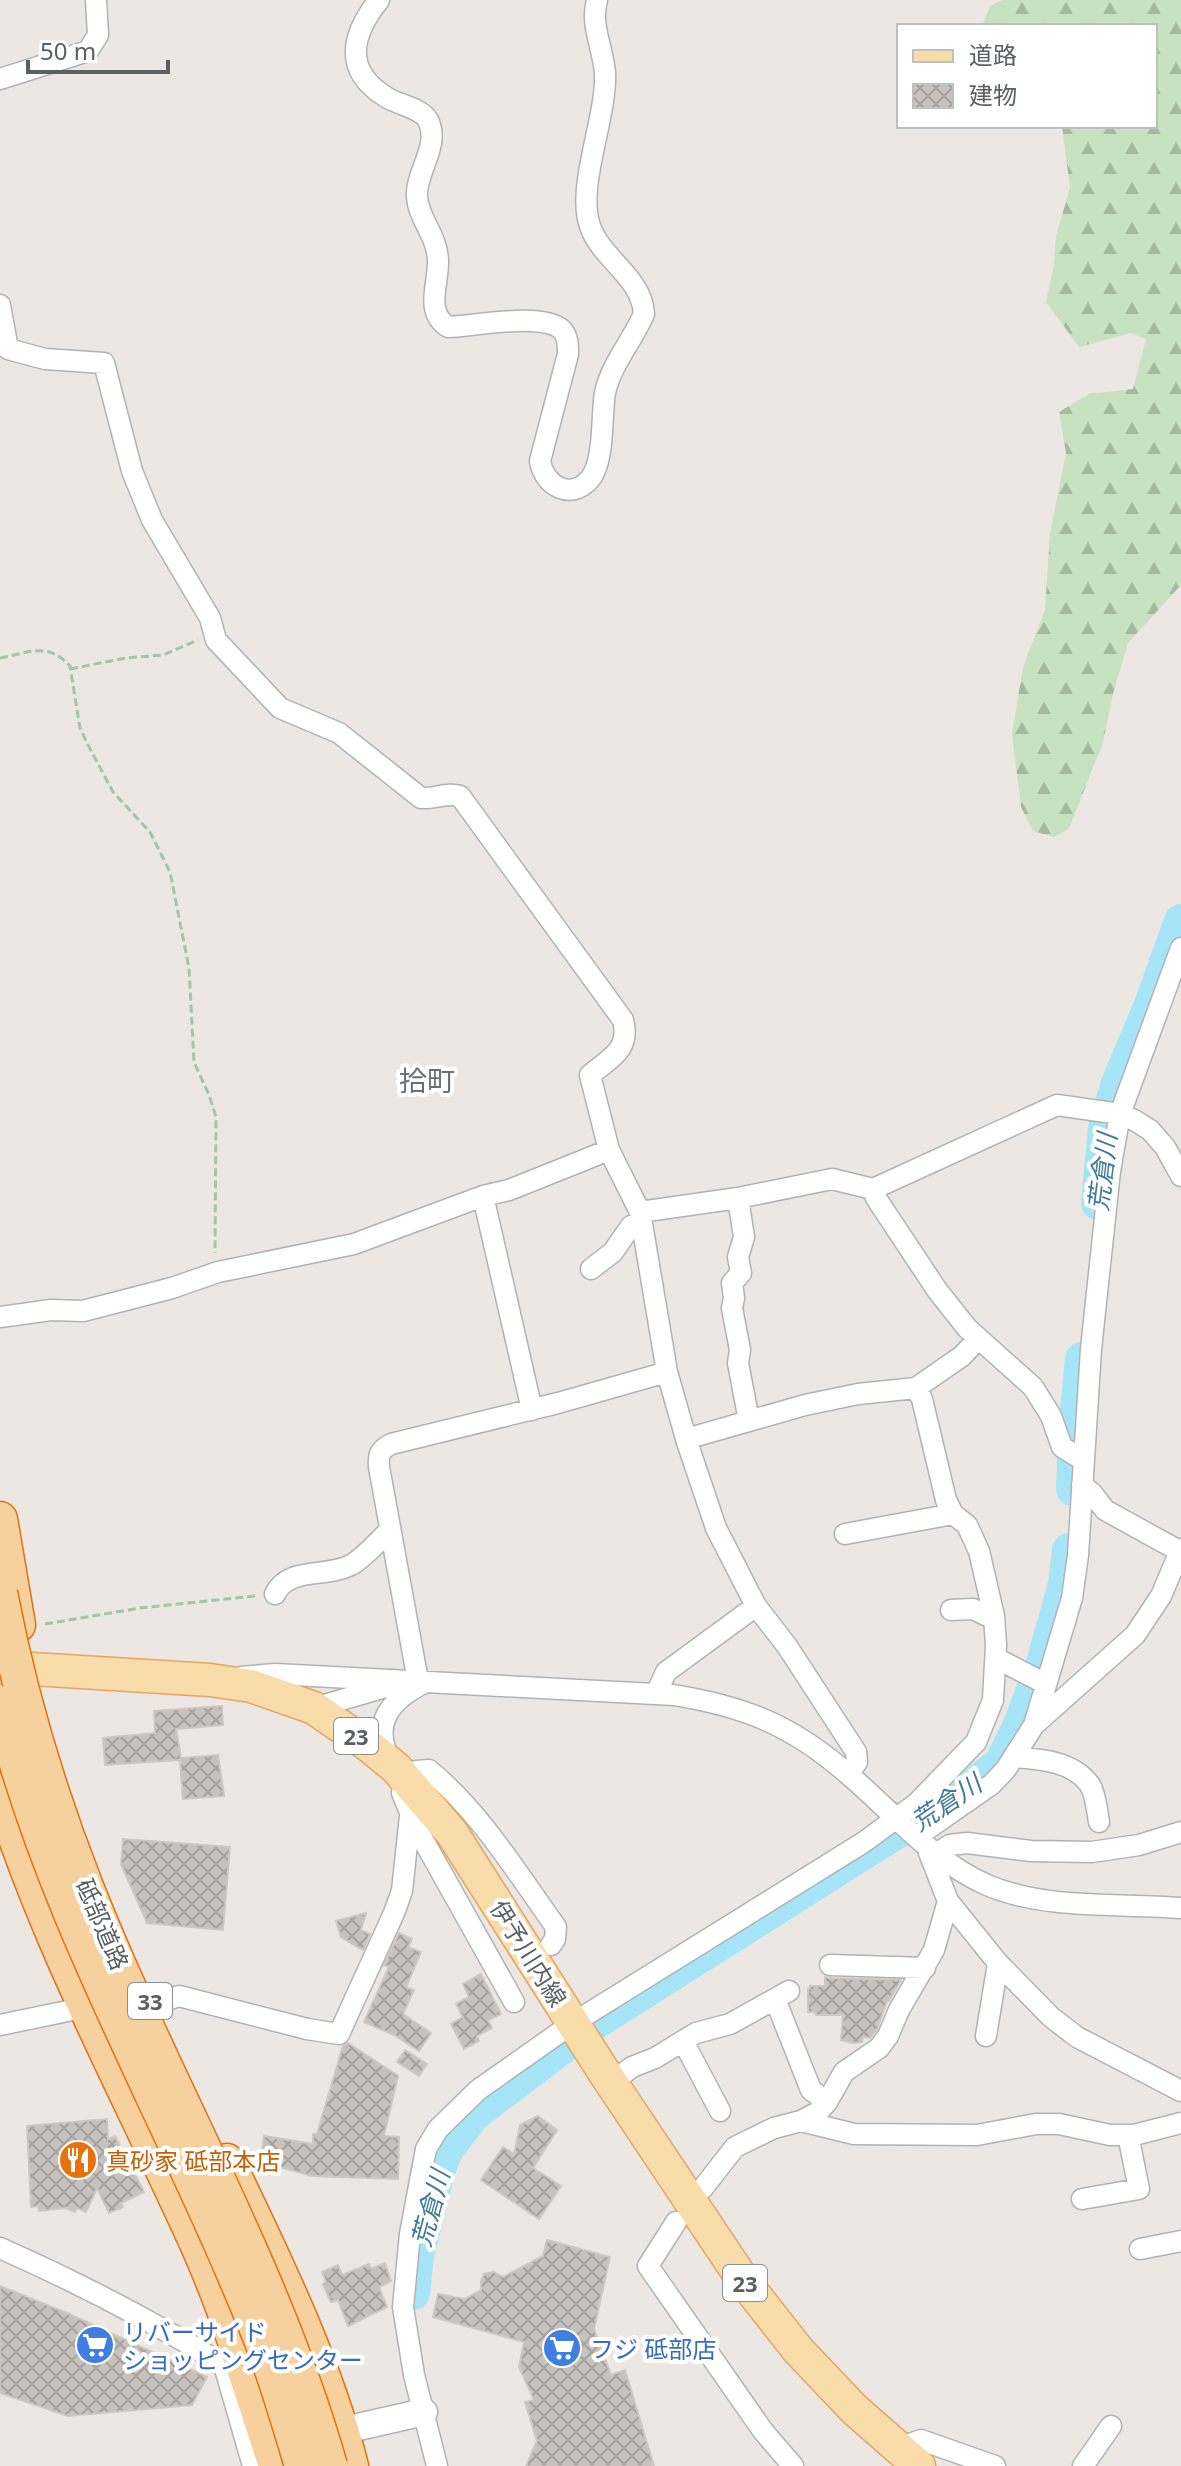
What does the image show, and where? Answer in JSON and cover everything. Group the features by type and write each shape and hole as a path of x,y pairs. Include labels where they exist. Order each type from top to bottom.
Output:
{"highway":[{"name":"33","path":"0,1519 19,1632 14,1668 124,1946 283,2278 301,2333 352,2453"},
{"name":"砥部道路","path":"0,1593 31,1725 85,1884 265,2283 310,2402 352,2453"},
{"name":"砥部道路","path":"0,1703 41,1843 84,1948 231,2264 268,2356 302,2466"},
{"name":"33","path":"0,1791 24,1865 48,1923 200,2251 276,2466"}],"main road":[{"name":"伊予川内線","path":"14,1668 210,1680 251,1686 314,1708 368,1745 400,1773 452,1833 574,2025 743,2280 798,2350 854,2409 909,2457"}],"street":[{"path":"0,79 88,51 98,35 96,0"},
{"path":"379,0 363,20 355,43 357,66 386,98 412,108 426,117 429,123 430,144 419,178 417,197 433,233 438,260 434,309 439,321 448,327 498,322 547,322 563,330 568,341 568,354 540,461 548,483 569,489 591,478 601,442 606,390 618,360 644,314 639,293 594,235 588,222 588,189 605,75 596,32 594,12 597,0"},
{"path":"0,305 4,353 104,363 132,471 152,520 210,618 214,636 280,708 339,733 421,798 432,799 452,793 460,796 623,1020 627,1034 625,1043 590,1075 609,1150 641,1217 667,1372 686,1439 716,1528 756,1606 787,1646 856,1752 857,1762 848,1774"},
{"path":"437,2466 414,2375 403,2307 410,2234 426,2149 438,2129 478,2090 574,2025 824,1867 914,1835 992,1784 1034,1725 1072,1598 1078,1555 1091,1349 1110,1171 1120,1114 1181,948"},
{"path":"591,1269 613,1252 641,1217 832,1179 873,1189 1057,1105 1120,1114 1150,1130 1165,1147 1181,1176"},
{"path":"0,1317 51,1310 83,1311 172,1288 218,1272 354,1244 483,1196 509,1190 609,1150"},
{"path":"873,1189 937,1290 967,1328 1033,1387 1051,1416 1062,1447 1083,1460"},
{"path":"483,1196 532,1410"},
{"path":"738,1198 744,1237 738,1257 741,1273 732,1283 732,1308 749,1421"},
{"path":"686,1439 858,1394 916,1388 962,1356 978,1339"},
{"path":"416,1682 379,1467 381,1450 391,1444 532,1410 667,1372"},
{"path":"916,1388 922,1399 946,1500 953,1514 967,1525 979,1551 994,1619 996,1658 993,1700 976,1742 917,1803 914,1835 948,1901 998,1963 1051,2017 1077,2037 1181,2091"},
{"path":"1034,1725 1135,1635 1161,1596 1181,1551 1105,1510 1082,1485"},
{"path":"845,1534 953,1514"},
{"path":"275,1594 280,1585 296,1577 352,1564 390,1530"},
{"path":"656,1694 666,1672 756,1606"},
{"path":"951,1610 973,1609 994,1619"},
{"path":"996,1658 1046,1684"},
{"path":"210,1680 275,1674 656,1694 709,1701 763,1717 787,1730 848,1774 956,1869 1008,1893 1073,1902 1181,1908"},
{"path":"314,1708 416,1682"},
{"path":"416,1682 386,1716 382,1732 384,1748 400,1773 402,1793 410,1812 507,1974 514,2002"},
{"path":"1014,1757 1045,1760 1078,1773 1091,1786 1099,1822"},
{"path":"400,1773 429,1770 449,1786 482,1824 556,1927 551,1945"},
{"path":"152,2005 179,1996 307,2029 339,2034 398,1902 408,1853 410,1812"},
{"path":"914,1835 950,1845 967,1843 1017,1850 1092,1852 1139,1845 1181,1832"},
{"path":"703,2188 735,2147 818,2112 844,2072 879,2048 934,1950 948,1901"},
{"path":"986,2036 998,1963"},
{"path":"830,1965 925,1968"},
{"path":"608,2077 655,2058 696,2033 730,2024 782,1995 811,2090 827,2102"},
{"path":"0,2025 87,2007"},
{"path":"683,2041 720,2111"},
{"path":"801,2121 854,2134 977,2135 1036,2124 1059,2124 1110,2135 1128,2135 1155,2132 1181,2123"},
{"path":"1082,2199 1139,2189 1128,2135"},
{"path":"676,2222 648,2266 763,2431 793,2466"},
{"path":"1140,2249 1181,2241"},
{"path":"0,2248 59,2275 188,2344 239,2359 253,2466"},
{"path":"352,2453 424,2412"},
{"path":"1083,2466 1111,2426"},
{"path":"909,2457 921,2440 995,2466"}],"path":[{"path":"70,669 126,658 163,655 214,636"},
{"path":"0,658 39,650 61,657 70,669 80,728 88,745 113,792 150,832 170,872 191,979 194,1062 216,1117 215,1252 218,1272"},
{"path":"19,1632 140,1608 275,1594"}],"green space":[{"path":"1003,0 1181,0 1181,585 1128,643 1103,742 1069,829 1054,837 1033,831 1021,807 1012,734 1023,667 1045,610 1050,533 1066,453 1059,412 1089,394 1133,389 1146,339 1131,333 1079,347 1046,302 1056,236 1070,188 1062,128 1157,128 1157,24 983,24 990,6"}],"building":[{"path":"222,1706 223,1725 176,1729 181,1758 218,1755 224,1796 183,1799 180,1760 105,1765 103,1738 155,1733 154,1711"},
{"path":"123,1839 230,1847 223,1930 147,1923 121,1864"},
{"path":"366,1913 361,1930 370,1934 363,1950 341,1937 336,1921"},
{"path":"399,1933 412,1939 408,1947 421,1952 406,1987 414,1990 403,2014 431,2033 419,2051 394,2035 364,2022 389,1967 384,1965"},
{"path":"481,1974 501,2014 488,2020 492,2028 477,2036 479,2041 464,2049 451,2024 463,2017 456,2004 469,1997 463,1984"},
{"path":"825,1977 901,1980 887,2001 877,2029 870,2038 863,2037 862,2042 852,2043 841,2040 843,2015 808,2012 808,1989 810,1986 825,1986"},
{"path":"348,2043 398,2076 384,2136 399,2137 398,2179 312,2176 276,2166 278,2156 262,2152 264,2136 313,2144 313,2134 317,2134 343,2046"},
{"path":"405,2050 427,2064 419,2076 397,2062"},
{"path":"538,2116 557,2130 533,2168 561,2186 539,2219 481,2180 503,2147 514,2154 520,2125"},
{"name":"真砂家 砥部本店","path":"107,2119 108,2139 115,2136 144,2192 121,2203 123,2207 109,2213 97,2188 86,2212 77,2208 75,2212 66,2208 39,2211 38,2206 31,2207 27,2126"},
{"name":"フジ 砥部店","path":"547,2240 610,2257 594,2329 611,2375 625,2370 654,2466 526,2466 537,2441 525,2402 534,2400 519,2367 524,2342 433,2317 438,2294 465,2299 481,2290 484,2274 494,2272 503,2277 543,2256"},
{"path":"385,2263 391,2281 379,2287 387,2307 348,2326 338,2300 331,2302 323,2284 326,2282 322,2272 338,2265 342,2275 369,2264 371,2269"},
{"name":"リバーサイド ショッピングセンター","path":"0,2286 207,2377 192,2405 68,2416 0,2393"}],"waterway":[{"name":"荒倉川","path":"1098,1203 1105,1128 1117,1086 1181,921"},
{"name":"荒倉川","path":"1073,1489 1082,1359"},
{"name":"荒倉川","path":"413,2293 417,2256 437,2175 445,2152 473,2115 593,2024 892,1835 956,1799 1001,1763 1019,1727 1043,1663 1065,1584 1069,1550"}],"place":[{"name":"真砂家 砥部本店","path":"78,2160"},
{"name":"リバーサイド ショッピングセンター","path":"95,2345"},
{"name":"フジ 砥部店","path":"562,2348"}],"district":[{"name":"拾町","path":"427,1080"}]}
